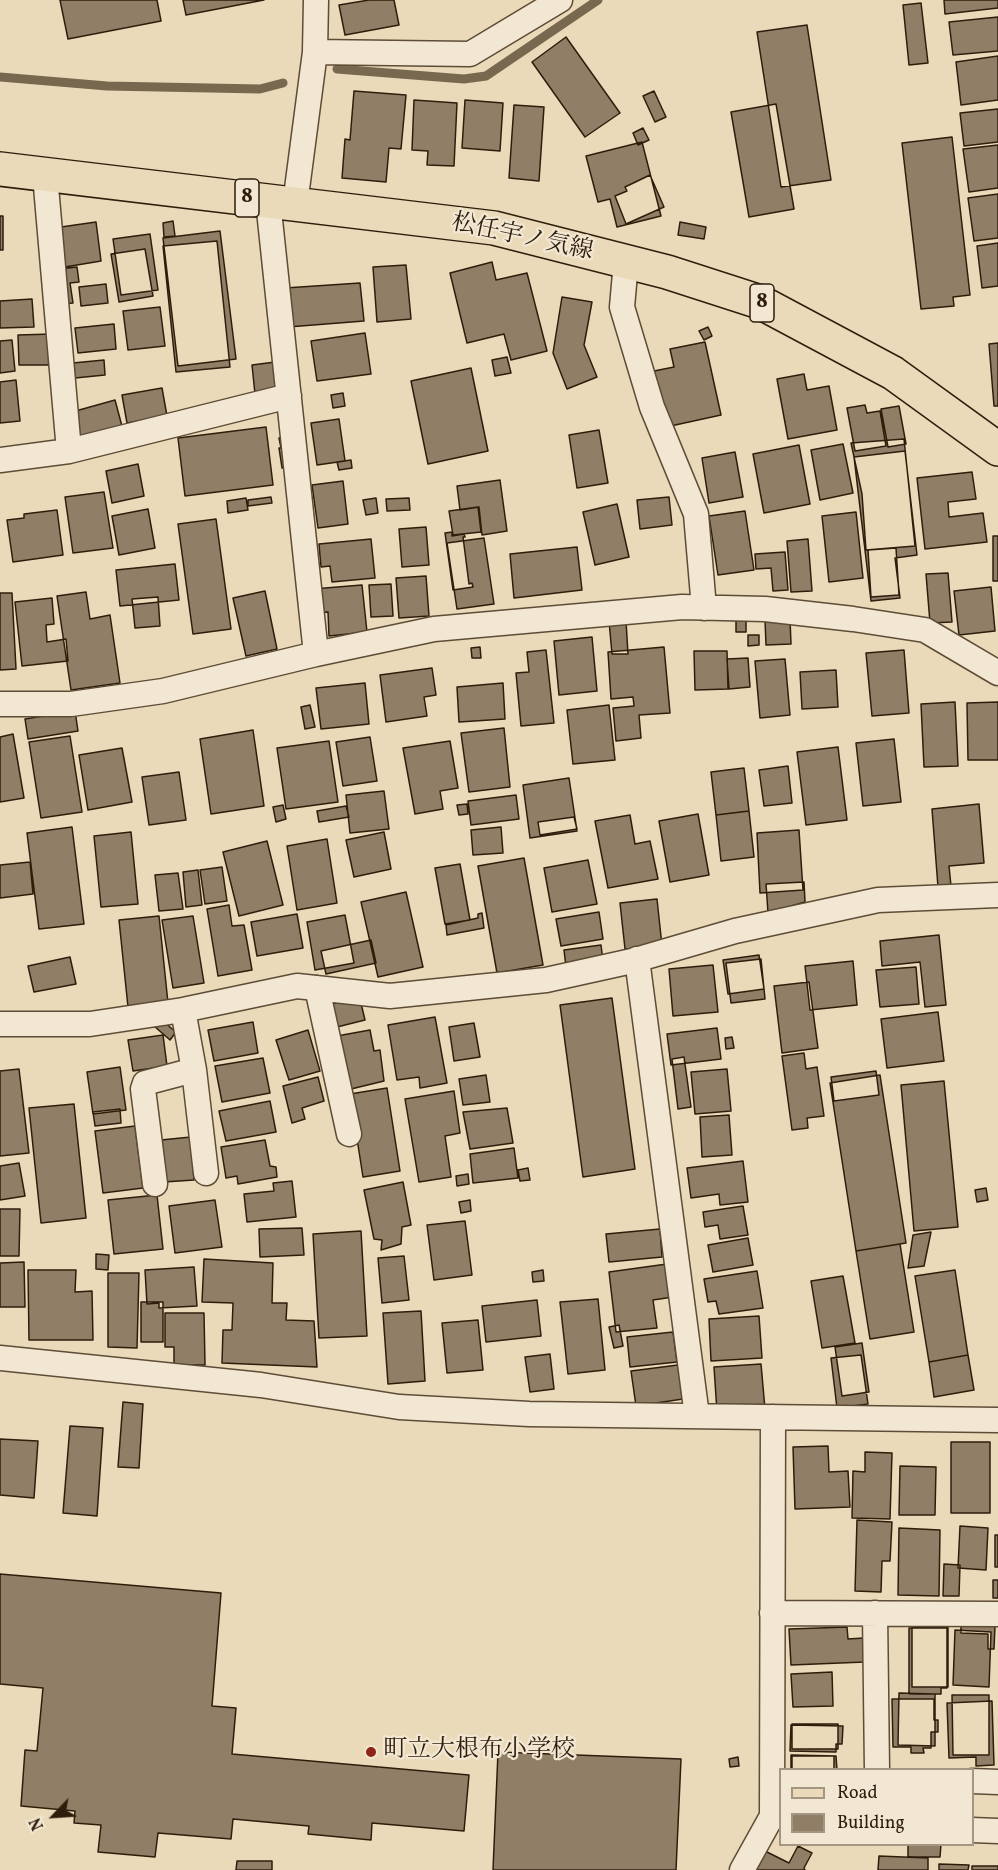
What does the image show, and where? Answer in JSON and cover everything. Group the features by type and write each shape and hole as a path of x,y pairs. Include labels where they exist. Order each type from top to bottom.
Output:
{"main road":[{"name":"松任宇ノ気線","path":"0,169 494,228 667,272 759,302 893,373 998,449"}],"street":[{"path":"316,0 315,52 281,203 289,396 316,654"},
{"path":"315,52 470,54 560,0"},
{"path":"45,175 69,451"},
{"path":"626,262 622,307 652,407 696,514 704,608"},
{"path":"0,460 69,451 289,396"},
{"path":"0,704 71,704 163,691 316,654 434,629 682,607 765,609 925,630 998,673"},
{"path":"0,1023 90,1024 183,1010 297,986 390,996 546,980 637,959 735,931 878,900 998,895"},
{"path":"637,959 697,1416"},
{"path":"317,988 349,1134"},
{"path":"183,1010 194,1070 206,1173"},
{"path":"155,1184 143,1089 145,1083 194,1070"},
{"path":"0,1358 261,1385 399,1407 529,1414 998,1420"},
{"path":"742,1870 776,1817 772,1613 773,1418"},
{"path":"772,1613 998,1614"},
{"path":"874,1613 877,1768"},
{"path":"974,1781 998,1782"},
{"path":"974,1830 998,1831"}],"building":[{"path":"60,0 157,0 161,21 68,39"},
{"path":"183,0 264,0 186,15"},
{"path":"369,0 394,0 399,25 345,35 339,5"},
{"path":"944,0 998,0 998,8 945,14"},
{"path":"921,3 928,63 909,65 903,5"},
{"path":"998,17 998,51 953,55 949,22"},
{"path":"807,25 831,180 781,187 757,32"},
{"path":"566,37 620,113 585,137 532,62"},
{"path":"998,56 998,100 961,105 956,62"},
{"path":"354,91 406,95 401,149 389,148 386,182 342,178 345,139 350,140"},
{"path":"654,91 666,117 655,122 643,96"},
{"path":"414,100 457,103 454,166 427,165 428,151 412,150"},
{"path":"465,100 503,103 500,151 462,148"},
{"path":"776,104 794,209 749,217 731,112"},
{"path":"514,105 544,107 539,181 509,178"},
{"path":"998,109 998,142 964,146 960,113"},
{"path":"643,128 649,140 638,145 633,133"},
{"path":"952,137 970,295 953,297 954,306 921,309 902,143"},
{"path":"642,142 661,216 617,227 610,199 598,202 586,156"},
{"path":"998,145 998,188 969,192 963,149"},
{"path":"650,175 664,207 626,224 615,196 627,191 625,187"},
{"path":"998,194 998,238 974,241 968,198"},
{"path":"0,216 3,216 3,250 0,250"},
{"path":"173,221 175,236 164,237 163,223"},
{"path":"96,222 101,261 59,268 54,228"},
{"path":"680,222 706,227 704,239 678,235"},
{"path":"220,231 236,359 178,366 163,238"},
{"path":"150,234 158,290 121,295 113,239"},
{"path":"217,241 230,367 176,372 163,246"},
{"path":"998,243 998,286 982,288 977,246"},
{"path":"145,249 153,296 119,302 111,254"},
{"path":"492,262 496,280 527,273 547,351 511,360 504,334 467,343 450,273"},
{"path":"406,265 411,319 377,322 373,267"},
{"path":"77,267 79,282 70,283 73,303 63,304 59,269"},
{"path":"360,283 364,321 288,327 285,288"},
{"path":"106,284 108,303 81,306 79,287"},
{"path":"562,297 592,302 584,345 597,377 567,389 553,353"},
{"path":"32,299 34,327 0,328 0,301"},
{"path":"160,307 165,346 128,350 123,311"},
{"path":"114,324 116,349 78,353 75,328"},
{"path":"708,327 712,336 704,340 699,331"},
{"path":"365,333 371,374 317,381 311,341"},
{"path":"53,334 54,365 19,365 18,335"},
{"path":"12,340 15,371 0,373 0,341"},
{"path":"705,342 721,415 666,427 654,371 674,367 670,349"},
{"path":"998,343 998,406 994,406 989,344"},
{"path":"507,357 511,373 495,376 492,360"},
{"path":"104,360 105,375 75,378 73,363"},
{"path":"275,362 278,392 255,394 252,365"},
{"path":"471,368 488,451 428,464 411,381"},
{"path":"804,374 807,390 829,386 837,430 788,439 777,379"},
{"path":"16,380 20,421 0,423 0,382"},
{"path":"162,388 167,416 127,423 122,395"},
{"path":"343,393 345,406 333,408 331,395"},
{"path":"115,400 123,430 80,442 72,412"},
{"path":"865,405 867,413 880,411 886,446 855,451 847,408"},
{"path":"899,406 906,444 888,447 881,409"},
{"path":"339,419 345,461 317,465 311,423"},
{"path":"266,427 273,485 185,496 178,438"},
{"path":"599,430 608,483 577,488 569,435"},
{"path":"284,437 287,467 282,468 279,438"},
{"path":"904,439 915,546 866,550 862,494 851,443"},
{"path":"843,444 853,493 820,500 811,450"},
{"path":"799,445 810,504 764,513 753,454"},
{"path":"905,451 917,555 895,558 900,598 871,601 854,457"},
{"path":"735,452 743,497 709,503 702,458"},
{"path":"351,460 352,468 339,470 337,462"},
{"path":"138,464 144,496 112,503 106,471"},
{"path":"972,472 976,499 948,502 949,517 983,513 987,542 925,549 917,478"},
{"path":"500,480 507,531 482,535 479,507 460,510 457,486"},
{"path":"343,481 348,524 318,528 312,485"},
{"path":"104,492 113,548 73,553 65,497"},
{"path":"271,497 272,503 248,506 248,500"},
{"path":"669,497 672,525 640,529 637,500"},
{"path":"246,498 248,510 228,513 227,501"},
{"path":"376,498 378,513 366,515 363,500"},
{"path":"409,498 410,510 387,511 386,499"},
{"path":"617,504 629,557 595,565 583,512"},
{"path":"478,507 481,532 453,535 449,511"},
{"path":"148,509 155,548 119,555 112,516"},
{"path":"57,510 63,555 13,562 7,520 24,518 24,514"},
{"path":"745,511 754,570 718,575 709,516"},
{"path":"856,512 863,578 829,582 822,516"},
{"path":"216,519 231,629 193,634 178,524"},
{"path":"426,527 429,565 402,567 399,529"},
{"path":"452,532 452,536 464,534 469,584 472,583 473,587 453,590 445,533"},
{"path":"993,536 998,536 998,581 993,581"},
{"path":"484,538 494,604 457,609 447,543"},
{"path":"371,539 375,578 332,582 330,566 321,567 319,544"},
{"path":"808,539 812,591 791,592 787,541"},
{"path":"577,547 582,590 514,598 510,554"},
{"path":"896,548 899,595 871,597 868,550"},
{"path":"785,552 788,590 773,591 771,568 756,569 755,554"},
{"path":"175,564 179,600 120,606 116,570"},
{"path":"948,573 952,622 930,623 926,574"},
{"path":"426,576 429,616 399,618 396,578"},
{"path":"391,584 393,616 371,617 369,585"},
{"path":"362,585 367,632 329,636 328,612 315,613 313,589"},
{"path":"991,587 995,631 959,635 954,591"},
{"path":"265,591 277,649 246,656 233,598"},
{"path":"86,592 90,619 110,615 120,683 71,690 57,596"},
{"path":"0,593 12,593 16,669 0,670"},
{"path":"158,597 160,626 135,628 132,599"},
{"path":"52,598 54,624 46,625 47,642 66,639 68,661 22,666 15,602"},
{"path":"746,616 746,632 736,632 736,617"},
{"path":"790,619 791,644 766,645 765,620"},
{"path":"609,621 626,621 628,654 612,654"},
{"path":"748,635 759,635 759,645 748,646"},
{"path":"592,637 597,691 559,695 554,641"},
{"path":"480,647 481,658 472,658 471,648"},
{"path":"664,647 670,713 639,715 641,738 616,741 613,708 634,706 633,697 611,699 608,652"},
{"path":"546,650 554,723 521,726 516,673 529,672 527,652"},
{"path":"904,650 909,713 872,716 866,653"},
{"path":"694,651 727,651 728,689 695,690"},
{"path":"748,658 750,687 729,689 727,659"},
{"path":"785,659 790,715 760,718 755,661"},
{"path":"432,668 436,695 424,697 427,716 386,722 380,675"},
{"path":"836,670 838,707 802,709 800,672"},
{"path":"365,683 369,724 321,729 316,688"},
{"path":"503,683 505,719 459,722 457,687"},
{"path":"955,702 958,766 924,767 921,704"},
{"path":"998,702 998,760 968,760 967,703"},
{"path":"310,705 315,727 305,729 301,707"},
{"path":"609,705 615,760 573,764 567,710"},
{"path":"75,711 78,731 28,739 25,719"},
{"path":"504,728 510,787 469,792 461,733"},
{"path":"253,730 264,806 211,814 200,739"},
{"path":"13,734 24,798 0,802 0,737"},
{"path":"70,736 82,812 41,818 29,742"},
{"path":"370,737 377,781 343,786 336,742"},
{"path":"894,739 901,802 863,806 856,743"},
{"path":"329,741 338,802 286,809 277,748"},
{"path":"450,741 458,788 440,791 443,809 415,814 403,748"},
{"path":"838,747 847,820 806,825 797,752"},
{"path":"122,748 132,802 88,810 79,755"},
{"path":"788,766 792,803 764,806 759,770"},
{"path":"744,768 749,811 716,815 711,772"},
{"path":"179,772 186,820 149,825 142,777"},
{"path":"569,778 577,831 530,838 523,785"},
{"path":"384,791 389,829 350,833 346,795"},
{"path":"516,795 519,819 471,825 468,801"},
{"path":"467,804 468,814 459,815 457,805"},
{"path":"979,804 984,863 949,866 951,886 938,887 932,809"},
{"path":"283,805 286,819 276,822 273,807"},
{"path":"346,806 349,817 319,822 317,811"},
{"path":"749,811 754,857 721,861 716,815"},
{"path":"698,814 709,875 670,882 659,821"},
{"path":"630,815 635,844 650,841 658,879 608,888 595,821"},
{"path":"574,817 577,829 540,835 538,822"},
{"path":"72,827 84,924 39,929 27,833"},
{"path":"501,827 503,853 473,855 471,830"},
{"path":"799,830 803,890 760,893 757,833"},
{"path":"131,832 138,904 101,907 94,836"},
{"path":"384,832 391,869 354,877 346,840"},
{"path":"327,839 337,903 297,910 287,846"},
{"path":"267,841 283,905 239,916 223,852"},
{"path":"524,858 543,965 497,973 478,866"},
{"path":"588,860 597,904 552,912 544,868"},
{"path":"30,862 33,894 0,898 0,865"},
{"path":"460,864 470,920 445,924 435,868"},
{"path":"222,867 227,901 205,904 200,870"},
{"path":"198,870 202,905 186,907 183,872"},
{"path":"178,873 183,909 159,911 155,875"},
{"path":"804,882 805,902 768,913 766,884"},
{"path":"406,892 423,967 378,977 361,902"},
{"path":"657,899 662,946 625,949 620,903"},
{"path":"229,905 232,926 244,925 252,970 218,976 207,909"},
{"path":"599,912 603,939 561,946 556,919"},
{"path":"482,913 484,928 447,935 446,925 478,918 478,914"},
{"path":"297,914 303,948 257,956 251,922"},
{"path":"345,915 354,963 315,970 307,922"},
{"path":"159,916 168,1003 128,1007 119,920"},
{"path":"193,916 204,983 173,988 162,920"},
{"path":"939,935 946,1005 925,1007 920,962 882,966 880,941"},
{"path":"371,940 376,963 326,974 321,951"},
{"path":"601,945 603,961 566,967 564,950"},
{"path":"759,955 764,989 728,994 723,960"},
{"path":"70,957 76,984 34,992 28,966"},
{"path":"761,959 765,999 731,1003 726,963"},
{"path":"853,961 857,1005 810,1010 805,966"},
{"path":"713,965 718,1012 673,1016 669,969"},
{"path":"916,967 919,1004 880,1007 876,970"},
{"path":"809,982 818,1048 782,1053 774,986"},
{"path":"612,998 635,1169 583,1177 560,1005"},
{"path":"360,999 365,1020 337,1027 331,1004"},
{"path":"938,1012 944,1061 887,1068 881,1019"},
{"path":"435,1017 447,1083 420,1088 419,1077 397,1080 388,1025"},
{"path":"160,1019 176,1032 170,1040 154,1026"},
{"path":"253,1022 258,1053 214,1061 208,1030"},
{"path":"474,1023 480,1057 454,1061 449,1027"},
{"path":"717,1028 721,1059 671,1065 667,1034"},
{"path":"308,1030 320,1071 289,1080 276,1040"},
{"path":"370,1030 374,1051 380,1050 384,1081 351,1089 337,1036"},
{"path":"163,1035 167,1066 133,1071 128,1040"},
{"path":"732,1037 734,1048 726,1049 725,1038"},
{"path":"804,1053 806,1069 817,1067 824,1116 807,1118 808,1128 792,1130 782,1056"},
{"path":"684,1057 691,1107 678,1109 672,1059"},
{"path":"263,1058 270,1093 222,1102 215,1066"},
{"path":"120,1067 126,1110 93,1114 87,1072"},
{"path":"19,1069 29,1153 0,1156 0,1071"},
{"path":"727,1069 731,1111 695,1114 691,1072"},
{"path":"876,1071 879,1095 834,1101 831,1077"},
{"path":"486,1075 490,1102 463,1105 459,1079"},
{"path":"880,1075 906,1243 856,1251 830,1083"},
{"path":"318,1077 324,1101 302,1108 305,1119 292,1123 283,1086"},
{"path":"944,1081 958,1227 914,1231 901,1085"},
{"path":"387,1088 400,1171 363,1177 350,1094"},
{"path":"454,1091 460,1133 445,1136 451,1177 419,1182 405,1099"},
{"path":"270,1101 276,1132 226,1141 219,1111"},
{"path":"74,1104 86,1218 41,1223 29,1108"},
{"path":"507,1108 513,1143 470,1149 463,1112"},
{"path":"120,1109 121,1123 95,1126 93,1112"},
{"path":"729,1115 732,1155 702,1157 700,1117"},
{"path":"135,1126 143,1188 103,1193 95,1131"},
{"path":"191,1137 194,1180 164,1182 161,1140"},
{"path":"265,1140 270,1166 276,1167 277,1177 238,1184 237,1176 226,1178 221,1147"},
{"path":"514,1148 518,1178 473,1183 470,1154"},
{"path":"743,1161 748,1202 720,1205 719,1194 691,1198 687,1168"},
{"path":"19,1163 25,1196 0,1200 0,1166"},
{"path":"528,1168 530,1180 520,1181 518,1170"},
{"path":"468,1174 469,1184 457,1186 456,1176"},
{"path":"292,1181 296,1217 247,1222 244,1194 274,1191 273,1183"},
{"path":"403,1182 411,1225 402,1227 401,1244 381,1250 382,1240 374,1239 364,1190"},
{"path":"986,1188 988,1200 977,1202 975,1190"},
{"path":"157,1195 163,1249 114,1254 108,1200"},
{"path":"215,1200 222,1247 175,1253 169,1206"},
{"path":"470,1200 471,1211 461,1213 459,1202"},
{"path":"743,1206 748,1235 720,1239 718,1225 705,1227 703,1212"},
{"path":"0,1209 20,1209 19,1256 0,1256"},
{"path":"465,1221 472,1275 434,1280 427,1225"},
{"path":"302,1228 304,1255 260,1257 259,1229"},
{"path":"660,1229 662,1257 609,1262 606,1234"},
{"path":"361,1231 367,1336 319,1338 313,1234"},
{"path":"931,1232 924,1266 908,1268 913,1235"},
{"path":"748,1238 753,1265 713,1272 708,1245"},
{"path":"900,1244 914,1332 870,1339 856,1251"},
{"path":"96,1254 109,1255 108,1270 96,1269"},
{"path":"404,1256 409,1300 382,1303 378,1258"},
{"path":"204,1259 273,1263 272,1303 287,1303 286,1320 314,1321 317,1367 222,1363 223,1330 232,1330 233,1303 202,1302"},
{"path":"24,1262 25,1307 0,1307 0,1263"},
{"path":"667,1264 673,1297 653,1300 657,1328 616,1332 609,1272"},
{"path":"194,1267 197,1306 159,1308 159,1303 147,1304 145,1270"},
{"path":"28,1270 76,1270 75,1292 92,1291 93,1340 29,1340"},
{"path":"543,1270 544,1281 533,1282 532,1272"},
{"path":"955,1270 968,1355 929,1362 915,1276"},
{"path":"757,1271 763,1308 719,1314 716,1301 708,1302 704,1279"},
{"path":"108,1273 139,1273 137,1348 108,1347"},
{"path":"843,1276 855,1343 822,1348 811,1281"},
{"path":"598,1299 605,1370 568,1374 560,1302"},
{"path":"537,1300 541,1336 486,1342 482,1306"},
{"path":"141,1302 163,1302 163,1342 141,1342"},
{"path":"421,1311 425,1381 388,1384 383,1313"},
{"path":"165,1313 204,1313 205,1365 174,1365 174,1347 165,1347"},
{"path":"759,1316 762,1358 711,1361 709,1319"},
{"path":"478,1320 483,1370 447,1373 442,1323"},
{"path":"619,1325 623,1346 614,1348 609,1327"},
{"path":"673,1332 677,1362 630,1367 627,1337"},
{"path":"862,1343 869,1392 842,1396 835,1347"},
{"path":"550,1354 554,1389 530,1392 525,1357"},
{"path":"861,1355 868,1404 837,1408 831,1358"},
{"path":"968,1355 974,1390 934,1397 929,1362"},
{"path":"761,1364 765,1409 717,1412 714,1367"},
{"path":"678,1365 683,1399 636,1406 631,1371"},
{"path":"123,1402 143,1404 139,1468 118,1467"},
{"path":"70,1426 103,1428 97,1516 63,1513"},
{"path":"0,1439 38,1441 34,1498 0,1495"},
{"path":"951,1442 990,1442 990,1513 951,1513"},
{"path":"828,1446 829,1472 848,1471 850,1507 795,1509 793,1447"},
{"path":"865,1452 892,1453 890,1519 852,1518 853,1471 865,1472"},
{"path":"900,1466 936,1467 935,1515 899,1515"},
{"path":"857,1520 892,1522 890,1561 882,1561 881,1592 855,1591"},
{"path":"960,1526 988,1528 986,1570 958,1568"},
{"path":"899,1528 940,1530 939,1596 898,1595"},
{"path":"995,1535 998,1535 998,1567 995,1567"},
{"path":"944,1564 960,1565 959,1596 943,1596"},
{"path":"0,1574 221,1593 212,1706 236,1708 232,1754 469,1775 464,1831 372,1823 371,1840 308,1834 309,1826 233,1819 231,1839 158,1833 155,1857 98,1852 101,1825 74,1823 75,1811 21,1806 25,1750 37,1751 43,1688 0,1684"},
{"path":"993,1580 998,1580 998,1598 993,1598"},
{"path":"961,1625 995,1626 994,1649 988,1649 988,1634 961,1633"},
{"path":"847,1627 848,1639 864,1638 865,1662 791,1665 789,1629"},
{"path":"912,1627 948,1627 948,1687 912,1687"},
{"path":"909,1628 947,1628 947,1688 941,1688 941,1694 909,1694"},
{"path":"955,1630 991,1632 989,1687 953,1685"},
{"path":"832,1672 833,1706 793,1707 791,1674"},
{"path":"899,1693 935,1694 935,1746 898,1745"},
{"path":"952,1695 989,1695 989,1755 953,1755"},
{"path":"892,1699 934,1699 934,1720 938,1720 938,1732 931,1732 931,1748 923,1748 924,1753 911,1753 911,1747 893,1747"},
{"path":"992,1701 994,1765 976,1766 976,1757 949,1758 947,1703"},
{"path":"792,1724 838,1724 838,1749 792,1749"},
{"path":"791,1725 843,1726 842,1744 836,1744 836,1752 790,1751"},
{"path":"498,1752 681,1759 676,1870 493,1870"},
{"path":"791,1755 836,1756 837,1768 791,1768"},
{"path":"792,1756 834,1756 834,1768 792,1768"},
{"path":"738,1757 739,1766 730,1767 729,1759"},
{"path":"798,1846 812,1853 805,1870 753,1870 763,1850 789,1863"},
{"path":"908,1846 941,1846 940,1857 908,1857"},
{"path":"879,1856 928,1858 928,1870 878,1870"},
{"path":"237,1861 272,1861 272,1870 236,1870"},
{"path":"939,1864 969,1865 968,1870 939,1870"},
{"path":"972,1866 998,1866 998,1870 972,1870"}],"waterway":[{"path":"337,69 464,79 486,76 598,0"},
{"path":"0,77 107,86 260,89 283,83"}],"place":[{"name":"町立大根布小学校","path":"371,1752"}]}
